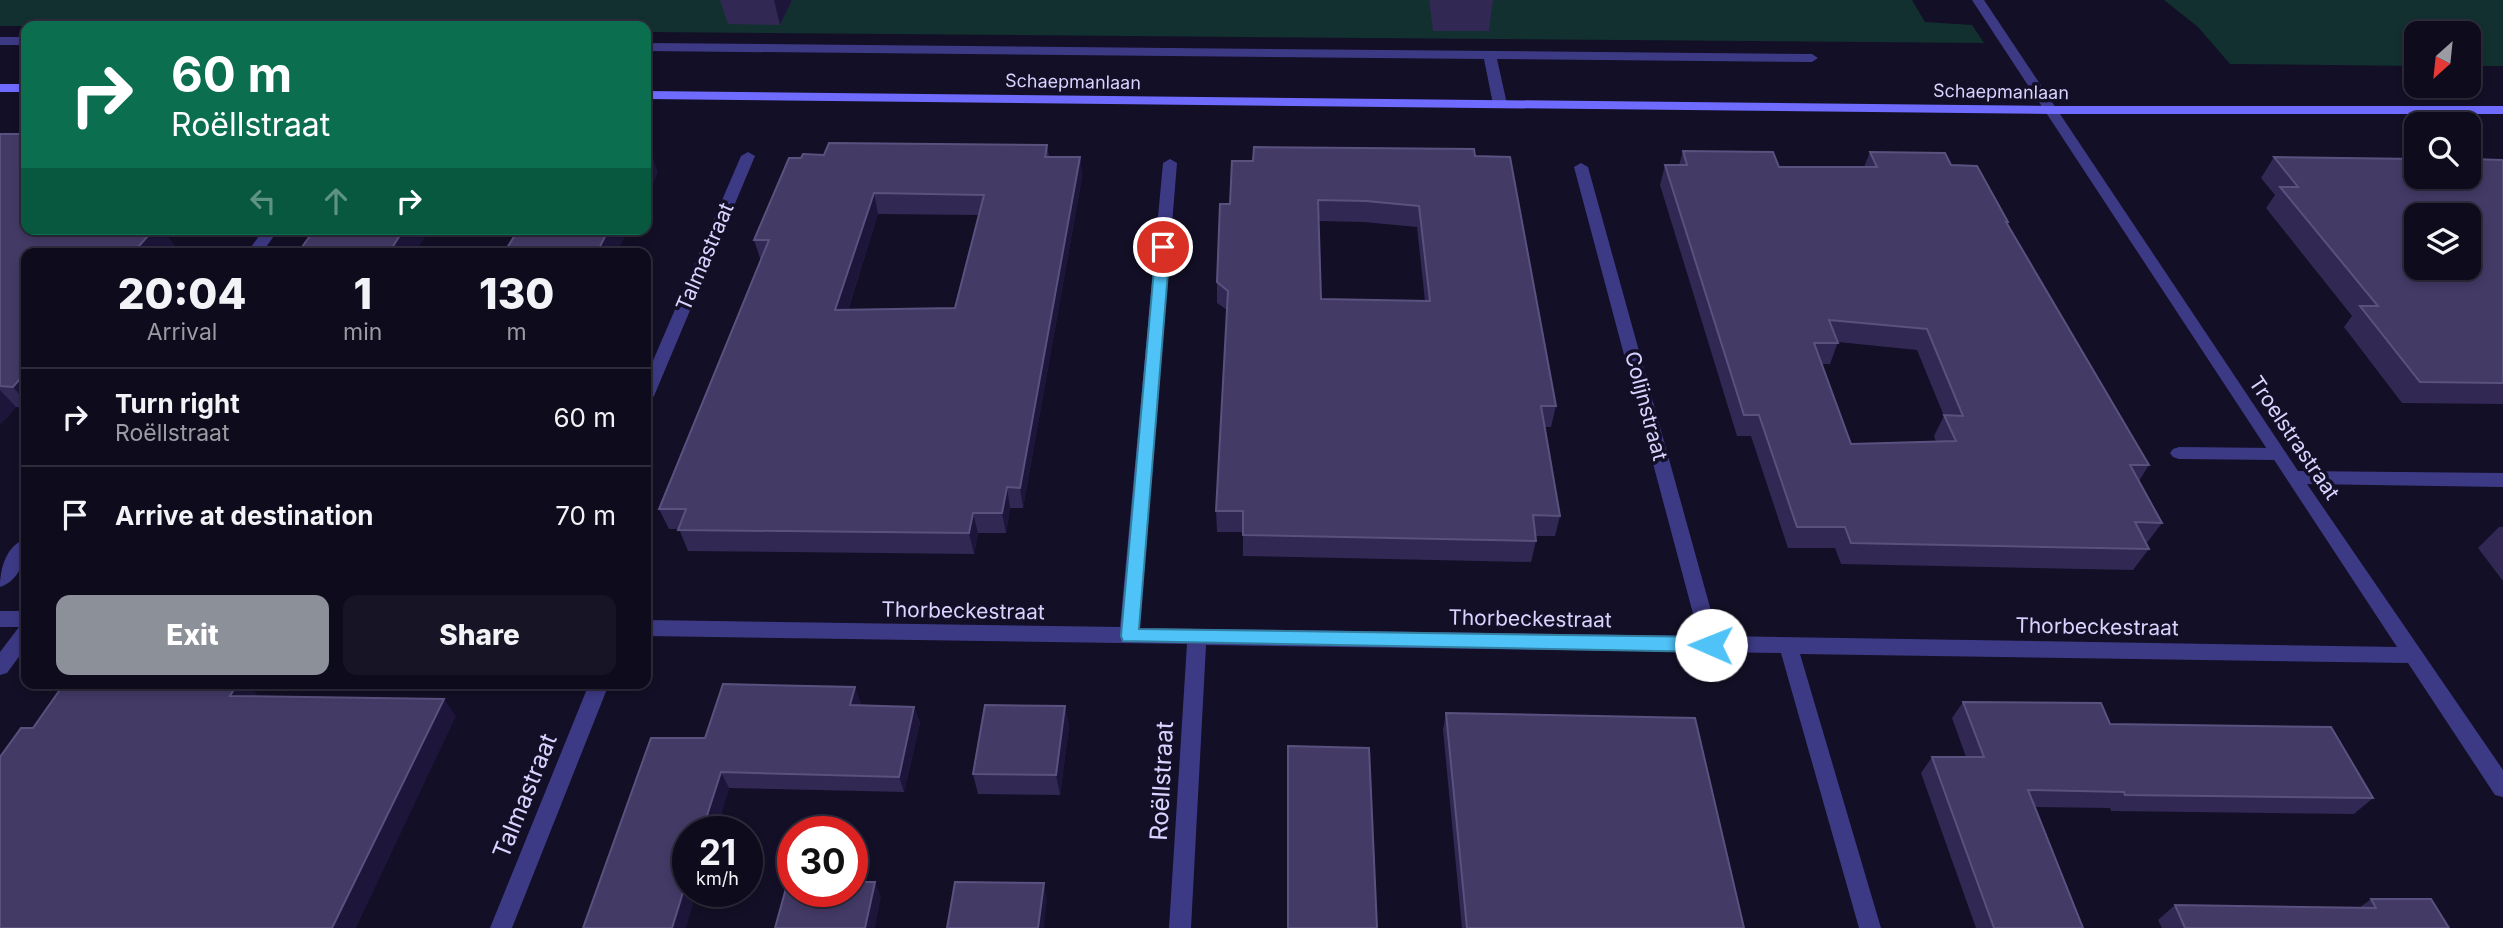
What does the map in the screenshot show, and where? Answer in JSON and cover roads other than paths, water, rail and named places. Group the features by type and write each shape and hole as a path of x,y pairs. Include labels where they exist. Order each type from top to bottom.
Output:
{"street":[{"name":"Troelstrastraat","path":"1978,0 2277,454 2503,788"},
{"path":"0,41 21,41"},
{"name":"Schaepmanlaan","path":"651,47 1812,58"},
{"path":"1490,55 1500,104"},
{"path":"0,88 21,88"},
{"name":"Schaepmanlaan","path":"651,95 2051,110 2503,110"},
{"name":"Talmastraat","path":"651,384 748,156"},
{"path":"1129,636 1170,163"},
{"name":"Colijnstraat","path":"1581,167 1711,645"},
{"path":"2179,453 2277,454"},
{"path":"2293,477 2503,480"},
{"path":"0,580 21,553"},
{"path":"0,619 21,619"},
{"name":"Thorbeckestraat","path":"651,628 2414,655"},
{"name":"Roëllstraat","path":"1180,928 1197,637"},
{"path":"0,667 21,639"},
{"path":"1788,645 1870,928"},
{"name":"Talmastraat","path":"501,928 596,689"}]}
